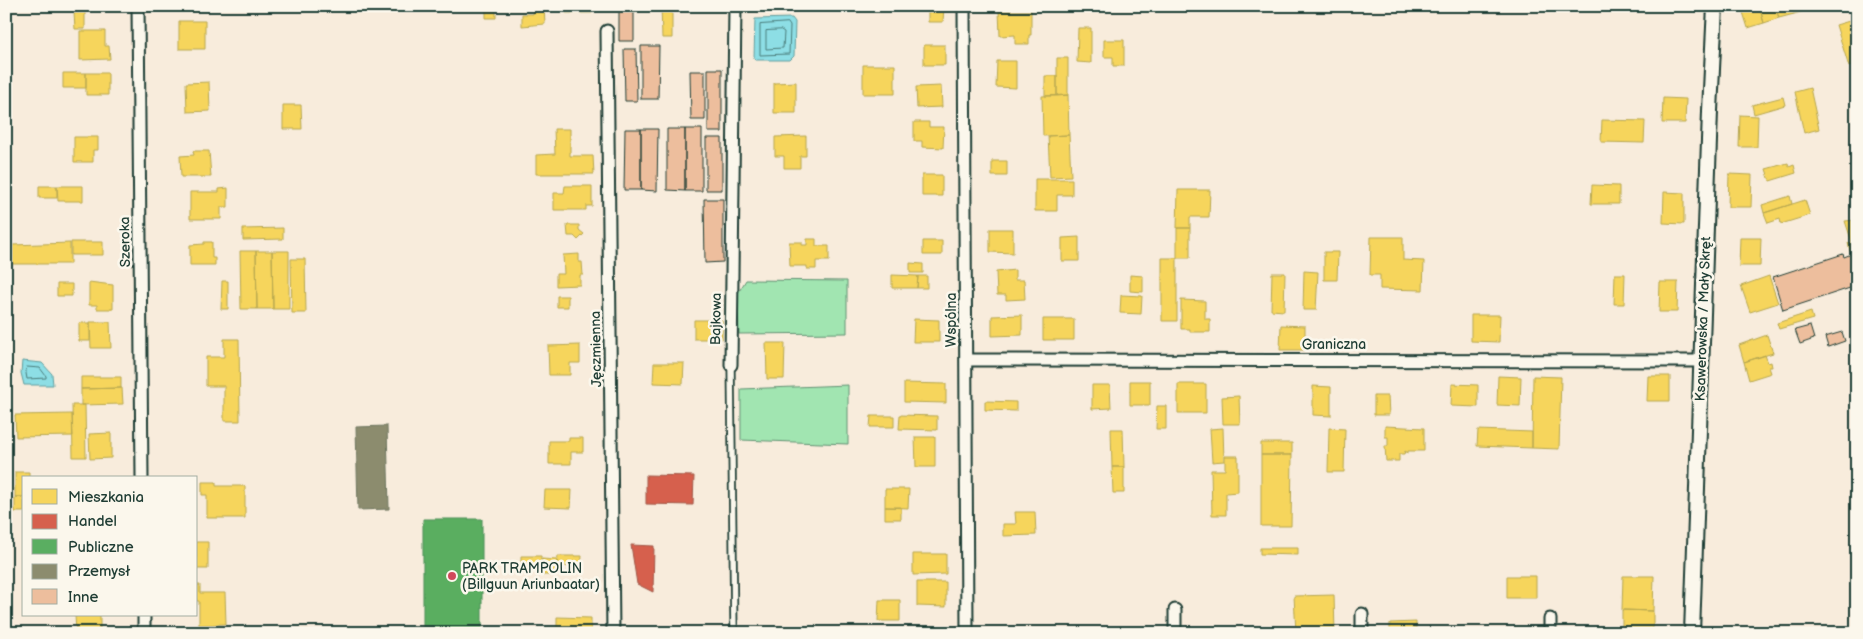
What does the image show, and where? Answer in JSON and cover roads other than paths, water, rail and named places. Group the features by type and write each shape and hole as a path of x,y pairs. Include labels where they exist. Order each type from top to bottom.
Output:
{"street":[{"name":"Szeroka","path":"138,6 142,476"},
{"name":"Bajkowa","path":"730,365 735,6"},
{"name":"Wspólna","path":"964,6 967,633"},
{"name":"Ksawerowska / Mały Skręt","path":"1692,633 1715,6"},
{"name":"Jęczmienna","path":"607,31 613,633"},
{"name":"Graniczna","path":"967,360 1335,359 1702,361"},
{"path":"1175,610 1176,633"},
{"path":"1362,614 1362,633"},
{"path":"144,616 144,633"},
{"path":"1550,619 1550,633"}],"lane":[{"name":"Bajkowa","path":"730,365 734,633"}],"water":[{"path":"792,18 795,22 794,56 790,60 756,60 754,58 755,19"},
{"path":"22,361 42,363 52,374 53,385 24,385 21,373"}],"place":[{"name":"PARK TRAMPOLIN (Billguun Ariunbaatar)","path":"452,576"}]}
